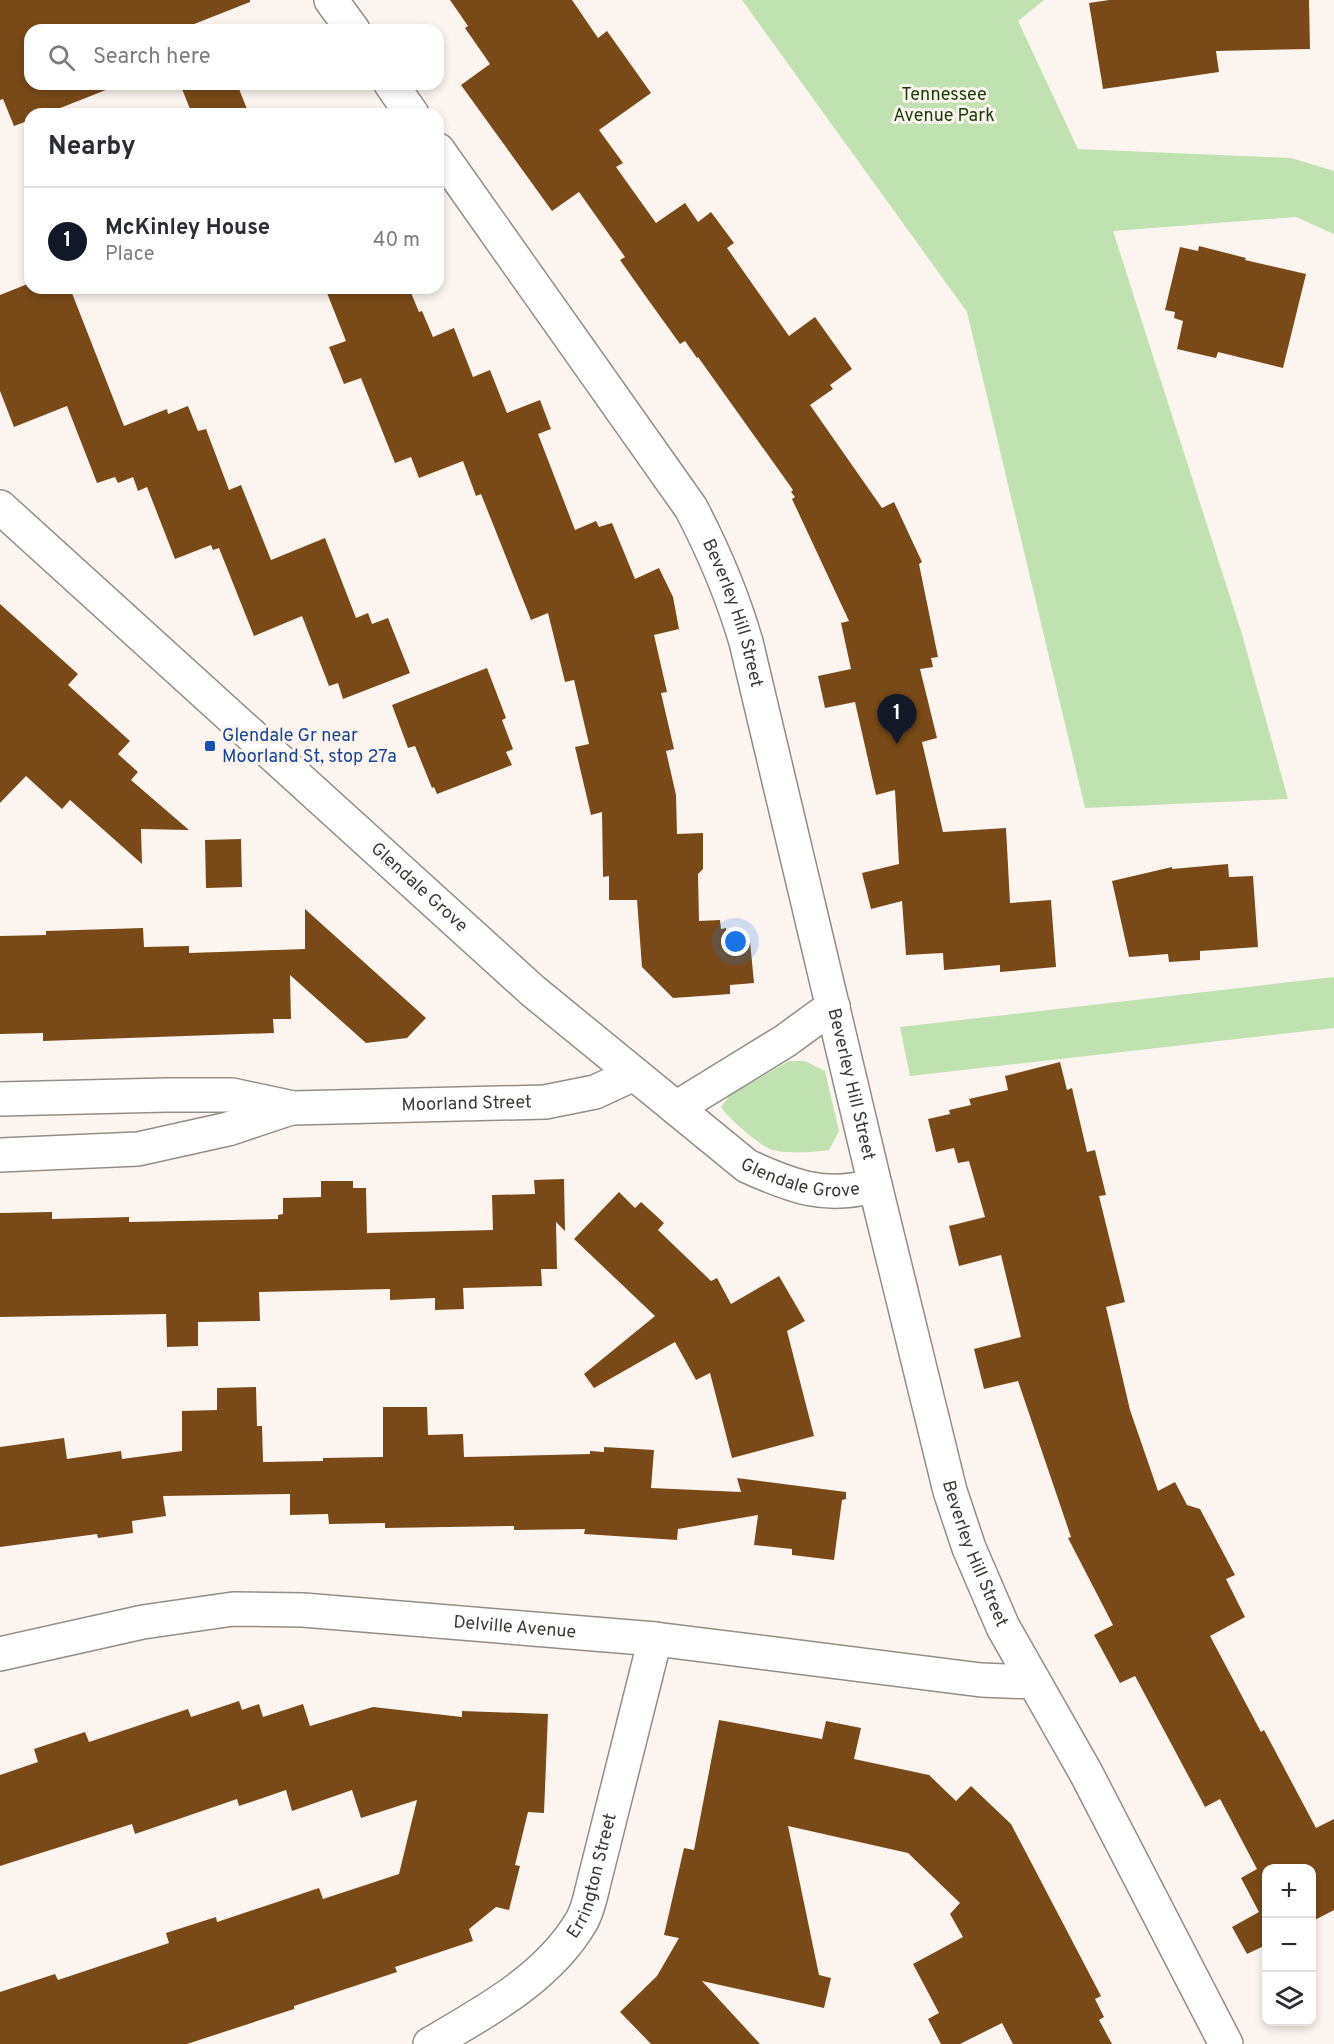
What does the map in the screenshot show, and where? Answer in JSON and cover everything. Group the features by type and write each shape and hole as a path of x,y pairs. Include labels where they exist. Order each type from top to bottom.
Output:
{"street":[{"path":"331,0 349,24"},
{"path":"395,90 408,108"},
{"name":"Beverley Hill Street","path":"444,158 691,508 714,553 733,598 746,642 874,1185 950,1491 984,1585 1003,1627 1081,1763 1226,2044"},
{"name":"Glendale Grove","path":"0,507 533,991 747,1166 781,1181 831,1193 854,1191 874,1185"},
{"path":"676,1108 785,1041 833,1006"},
{"name":"Moorland Street","path":"0,1099 232,1095 293,1108 545,1102 595,1092 634,1074"},
{"name":"Moorland Street","path":"0,1155 138,1149 228,1129 293,1108"},
{"name":"Delville Avenue","path":"0,1654 143,1622 233,1608 303,1610 655,1639 981,1680 1033,1682"},
{"name":"Errington Street","path":"430,2044 490,2009 535,1974 562,1949 583,1920 655,1639"}],"green space":[{"name":"Tennessee Avenue Park","path":"742,0 1044,0 1018,21 1078,149 1291,158 1334,171 1334,234 1296,217 1113,231 1241,631 1288,799 1085,808 967,312"},
{"path":"1334,977 1334,1028 910,1076 900,1027"},
{"path":"789,1061 805,1061 825,1071 839,1131 829,1150 789,1152 768,1148 743,1129 721,1107 730,1095"}],"building":[{"path":"0,0 250,0 250,2 194,24 24,24 24,90 106,90 60,108 24,108 24,122 14,126 3,99 0,100"},
{"path":"450,0 572,0 598,38 607,31 651,93 599,130 623,163 616,167 656,223 685,203 698,222 711,212 734,243 727,248 789,336 815,317 852,369 830,385 833,389 810,405 882,508 894,502 922,562 919,564 938,657 931,658 933,667 920,669 937,738 922,742 943,832 1006,828 1010,903 1051,900 1056,967 1000,972 1000,965 944,970 943,953 906,955 902,901 871,909 862,873 899,864 895,790 876,795 855,702 825,708 818,676 851,669 841,623 849,621 792,499 795,497 791,492 793,490 698,357 685,341 680,344 644,294 620,260 625,257 579,192 552,211 461,85 490,64 465,28 468,26"},
{"path":"1109,0 1309,0 1310,49 1216,51 1219,72 1103,89 1089,3"},
{"path":"182,90 239,90 247,108 190,108"},
{"path":"1199,246 1246,258 1245,260 1306,274 1283,368 1218,352 1216,358 1177,349 1183,321 1174,318 1175,312 1165,310 1180,247 1198,251"},
{"path":"24,285 24,294 72,294 124,426 167,409 168,414 188,406 198,431 206,429 229,490 241,485 271,560 325,538 356,618 368,613 372,624 388,618 410,673 343,699 338,683 329,686 302,616 254,636 219,548 213,550 211,545 175,559 147,487 138,491 133,477 118,483 115,477 97,483 67,406 14,427 0,391 0,295"},
{"path":"327,294 412,294 433,337 454,328 473,377 490,370 507,413 540,400 551,429 538,434 575,530 596,521 599,527 612,523 635,579 659,568 673,597 679,629 654,635 667,692 661,693 674,749 666,751 676,795 677,834 703,833 703,869 698,874 699,921 720,920 721,929 726,928 727,943 750,941 754,983 730,985 730,994 673,998 642,967 637,900 609,900 609,876 603,877 602,812 591,815 575,747 589,744 574,680 565,682 548,613 531,620 481,494 476,496 463,461 419,478 411,457 395,463 361,378 344,384 329,347 346,341"},
{"path":"0,604 78,674 68,685 130,741 118,754 138,772 131,780 189,830 141,829 142,864 70,800 62,809 26,776 0,803"},
{"path":"487,668 506,718 502,720 513,749 506,752 512,765 437,794 434,787 432,788 415,746 408,748 392,705"},
{"path":"241,839 242,887 206,888 205,840"},
{"path":"1228,864 1229,877 1253,876 1258,947 1200,951 1200,960 1169,962 1168,954 1129,957 1112,881 1172,867 1172,869"},
{"path":"305,909 426,1018 407,1038 366,1043 290,975 291,1019 273,1019 274,1033 43,1041 43,1033 0,1034 0,936 46,935 46,931 143,928 144,947 189,946 189,953 305,949"},
{"path":"1060,1062 1067,1090 1072,1088 1087,1152 1095,1150 1106,1195 1099,1196 1125,1302 1106,1307 1130,1410 1158,1491 1175,1482 1187,1505 1200,1509 1235,1575 1226,1579 1245,1617 1210,1636 1261,1732 1264,1730 1316,1828 1334,1819 1334,1910 1316,1919 1316,1864 1262,1864 1262,1947 1247,1954 1232,1927 1259,1912 1241,1878 1257,1869 1220,1799 1205,1807 1135,1676 1120,1683 1094,1635 1113,1625 1068,1538 1071,1537 1018,1381 984,1389 974,1349 1021,1337 1001,1255 959,1266 949,1226 985,1217 969,1161 958,1163 954,1148 936,1152 928,1119 950,1114 949,1110 971,1105 969,1099 1008,1090 1005,1076"},
{"path":"564,1179 565,1231 556,1222 557,1269 541,1269 542,1286 463,1288 464,1309 435,1310 435,1298 390,1300 390,1289 259,1292 260,1321 198,1322 198,1346 167,1347 166,1314 0,1317 0,1213 52,1212 52,1219 129,1217 129,1222 278,1219 278,1215 283,1214 283,1198 321,1197 321,1181 353,1181 353,1188 366,1188 367,1233 493,1230 492,1195 535,1194 534,1180"},
{"path":"619,1192 635,1208 641,1202 664,1223 658,1230 711,1281 717,1278 731,1304 779,1276 805,1321 787,1331 814,1436 732,1458 710,1373 696,1380 675,1342 594,1388 584,1374 655,1316 574,1239"},
{"path":"256,1387 257,1426 262,1426 263,1462 383,1457 383,1407 427,1407 428,1435 463,1434 464,1457 590,1454 590,1451 604,1452 604,1447 654,1450 651,1488 741,1492 737,1478 846,1492 846,1499 842,1500 834,1560 792,1555 792,1549 754,1545 758,1515 678,1529 677,1540 584,1534 585,1529 514,1530 514,1526 385,1528 385,1523 329,1524 328,1514 290,1515 290,1494 163,1496 166,1516 132,1521 133,1533 98,1538 97,1534 0,1547 0,1447 64,1438 67,1459 121,1451 122,1459 182,1451 182,1411 217,1410 217,1388"},
{"path":"239,1701 242,1710 259,1704 263,1717 303,1704 310,1726 373,1707 462,1717 462,1711 548,1714 544,1813 528,1812 515,1865 520,1866 509,1910 496,1907 469,1929 473,1941 395,1967 397,1972 187,2044 0,2044 0,1992 55,1974 58,1980 169,1943 166,1933 216,1917 217,1922 319,1888 323,1899 399,1874 417,1800 361,1818 352,1790 292,1811 286,1790 239,1806 237,1799 135,1834 132,1824 0,1866 0,1775 38,1762 34,1749 85,1732 89,1742 188,1709 191,1717"},
{"path":"719,1720 822,1739 826,1721 861,1728 854,1759 929,1775 956,1801 971,1786 1011,1824 1101,1996 1095,1999 1104,2017 1099,2020 1112,2044 1013,2044 1002,2023 960,2044 941,2044 928,2019 939,2013 913,1964 963,1937 950,1914 960,1903 908,1853 788,1826 819,1975 831,1978 824,2008 702,1981 760,2044 651,2044 620,2012 657,1976 679,1938 664,1935 684,1848 694,1850"}],"place":[{"name":"McKinley House","path":"897,744"},
{"name":"Glendale Gr near Moorland St, stop 27a","path":"210,746"}]}
